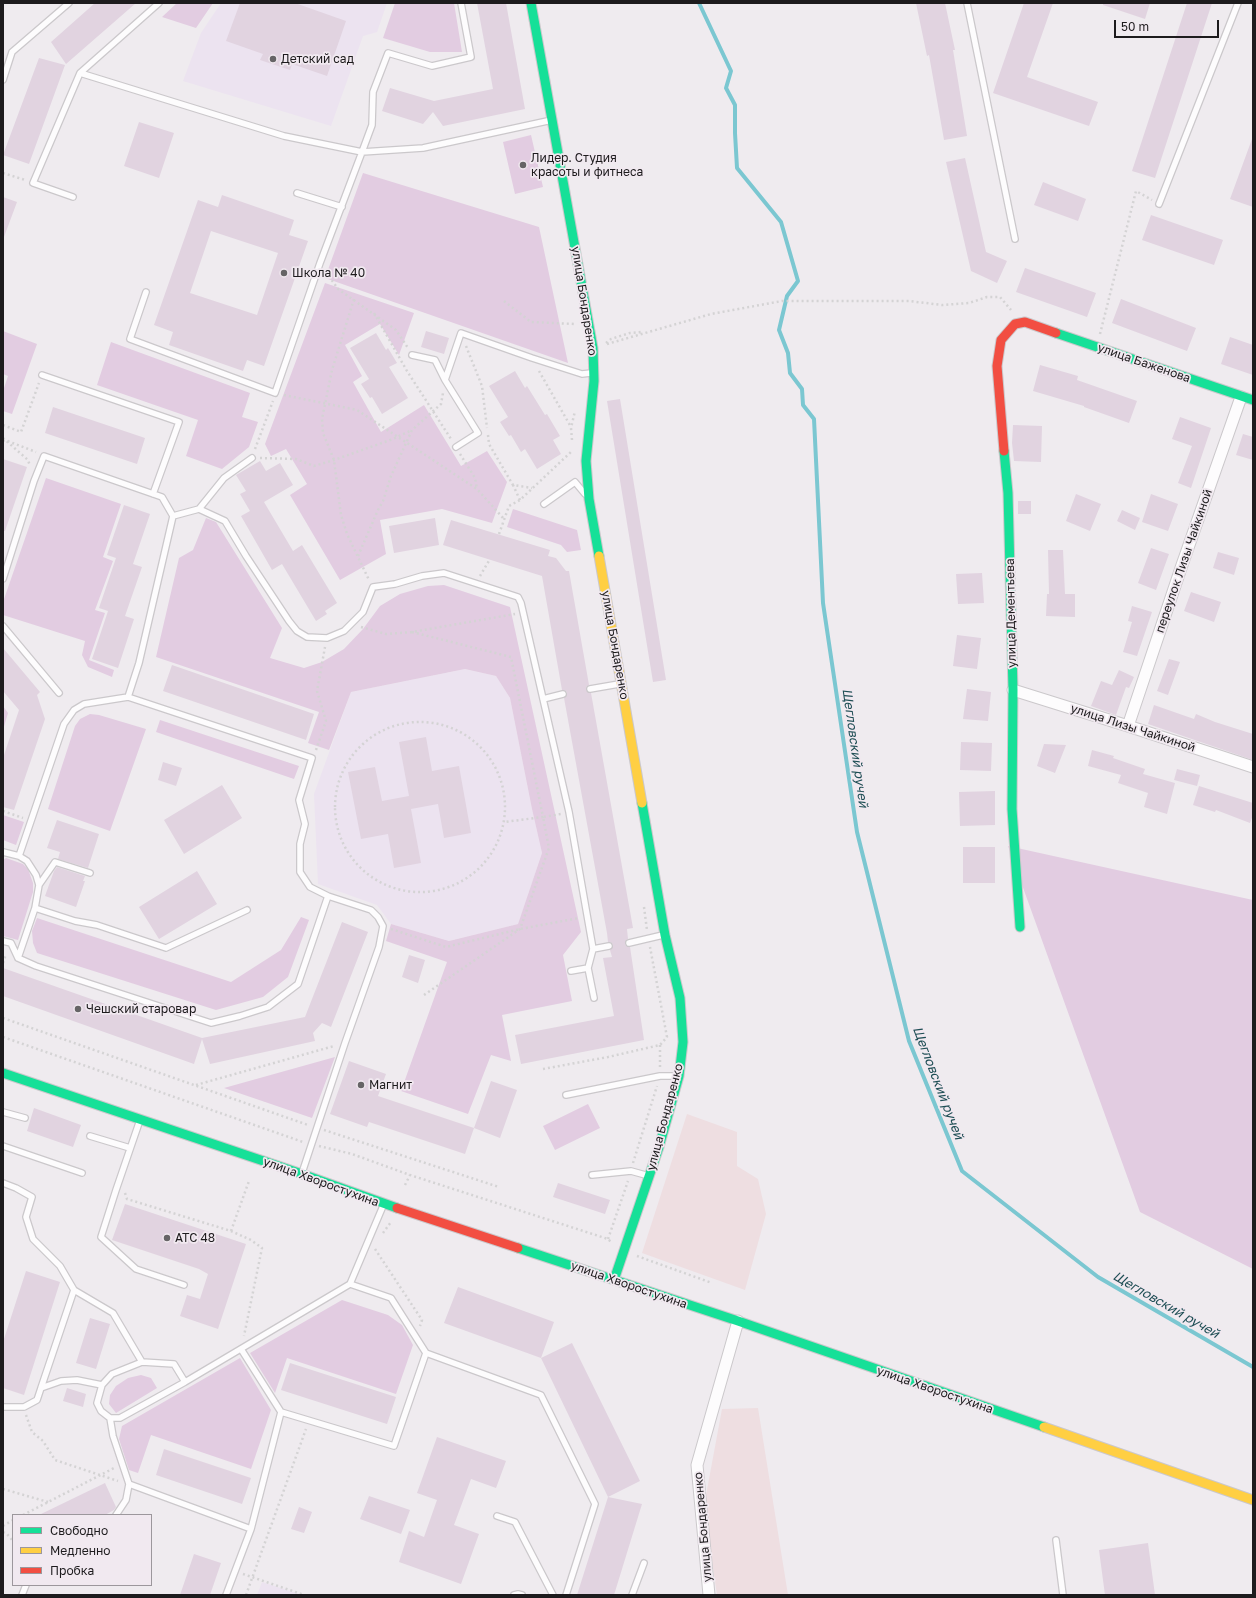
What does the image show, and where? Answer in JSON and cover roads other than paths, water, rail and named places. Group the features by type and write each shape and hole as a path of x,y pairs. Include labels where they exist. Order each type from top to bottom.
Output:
{"street":[{"name":"улица Бондаренко","path":"531,3 593,348 594,382 586,461 589,499 665,935 680,998 683,1042 679,1076 659,1147 614,1280"},
{"name":"улица Дементьева","path":"1020,927 1012,809 1013,690 1008,493 1000,416 997,366 1001,340 1015,324 1025,322 1034,325"},
{"name":"улица Баженова","path":"1034,325 1253,400"},
{"name":"переулок Лизы Чайкиной","path":"1128,726 1182,565 1241,397"},
{"name":"улица Лизы Чайкиной","path":"1013,690 1253,767"},
{"name":"улица Хворостухина","path":"3,1073 302,1174 384,1204 738,1321 1253,1500"},
{"name":"улица Бондаренко","path":"709,1595 697,1465 738,1321"}],"lane":[{"path":"3,80 12,52 69,3"},
{"path":"73,197 33,183 80,73 159,3"},
{"path":"146,292 130,338 276,393 320,263 372,125 373,92 388,53 432,66 471,57 461,3"},
{"path":"967,3 1015,239"},
{"path":"1159,204 1238,3"},
{"path":"80,73 284,136 362,152 423,148 552,120"},
{"path":"297,193 342,207"},
{"path":"445,380 461,333 582,374 594,373"},
{"path":"412,355 435,360 445,380 478,433 456,447"},
{"path":"42,375 179,422 153,494"},
{"path":"3,579 34,481 44,456 162,498 173,516 139,664 128,697"},
{"path":"198,510 224,478 252,458"},
{"path":"544,504 575,482 589,499"},
{"path":"173,516 198,510 225,521 246,556 297,631 307,637 326,638 344,632 363,612 373,587 395,584 422,576 444,573 518,597 524,612 569,812 593,949 588,968 594,998"},
{"path":"3,626 59,693"},
{"path":"590,689 622,683"},
{"path":"543,699 563,694"},
{"path":"19,856 64,724 74,710 84,704 128,697 312,758 299,800 305,824 300,844 300,872 310,887 328,896 371,910 378,917 383,926 379,946 302,1174"},
{"path":"3,852 19,856 27,861 32,868 38,884 35,908 18,958"},
{"path":"38,884 56,862 90,873"},
{"path":"3,941 11,943 18,958 36,966 211,1023 240,1016 268,1006 298,984 328,896"},
{"path":"35,908 97,925 166,948 247,910"},
{"path":"629,943 665,935"},
{"path":"593,949 609,946"},
{"path":"571,971 588,968"},
{"path":"566,1095 660,1076 679,1076"},
{"path":"3,1112 25,1118"},
{"path":"140,1120 101,1237 136,1269 184,1285"},
{"path":"90,1136 130,1148"},
{"path":"3,1146 82,1172"},
{"path":"592,1175 631,1171 649,1176"},
{"path":"3,1183 32,1197 26,1217 33,1239 60,1266 74,1290 113,1313 142,1362"},
{"path":"185,1382 174,1364 142,1362 112,1374 102,1385 97,1403 101,1411 110,1418 120,1418 185,1382 350,1284 384,1204"},
{"path":"350,1284 391,1298 426,1353 540,1395 595,1504 566,1595"},
{"path":"3,1407 24,1407 36,1400 74,1290"},
{"path":"241,1349 282,1412 394,1446 426,1353"},
{"path":"41,1388 61,1381 77,1380 102,1385"},
{"path":"226,1595 251,1528 282,1412"},
{"path":"110,1418 112,1436 129,1484 126,1500 117,1514"},
{"path":"129,1484 251,1528"},
{"path":"497,1516 515,1522 554,1595"},
{"path":"1056,1540 1063,1595"},
{"path":"632,1595 644,1564"},
{"path":"514,1595 522,1595"}],"waterway":[{"name":"Щегловский ручей","path":"699,3 731,71 726,88 735,105 737,168 781,222 798,281 787,296 779,330 788,353 790,373 802,389 803,405 814,419 823,603 857,832 909,1041 962,1171 1098,1277 1253,1367"}],"place":[{"name":"Детский сад","path":"273,59"},
{"name":"Лидер. Студия красоты и фитнеса","path":"523,165"},
{"name":"Школа № 40","path":"284,273"},
{"name":"Чешский старовар","path":"78,1009"},
{"name":"Магнит","path":"361,1085"},
{"name":"АТС 48","path":"167,1238"}]}
